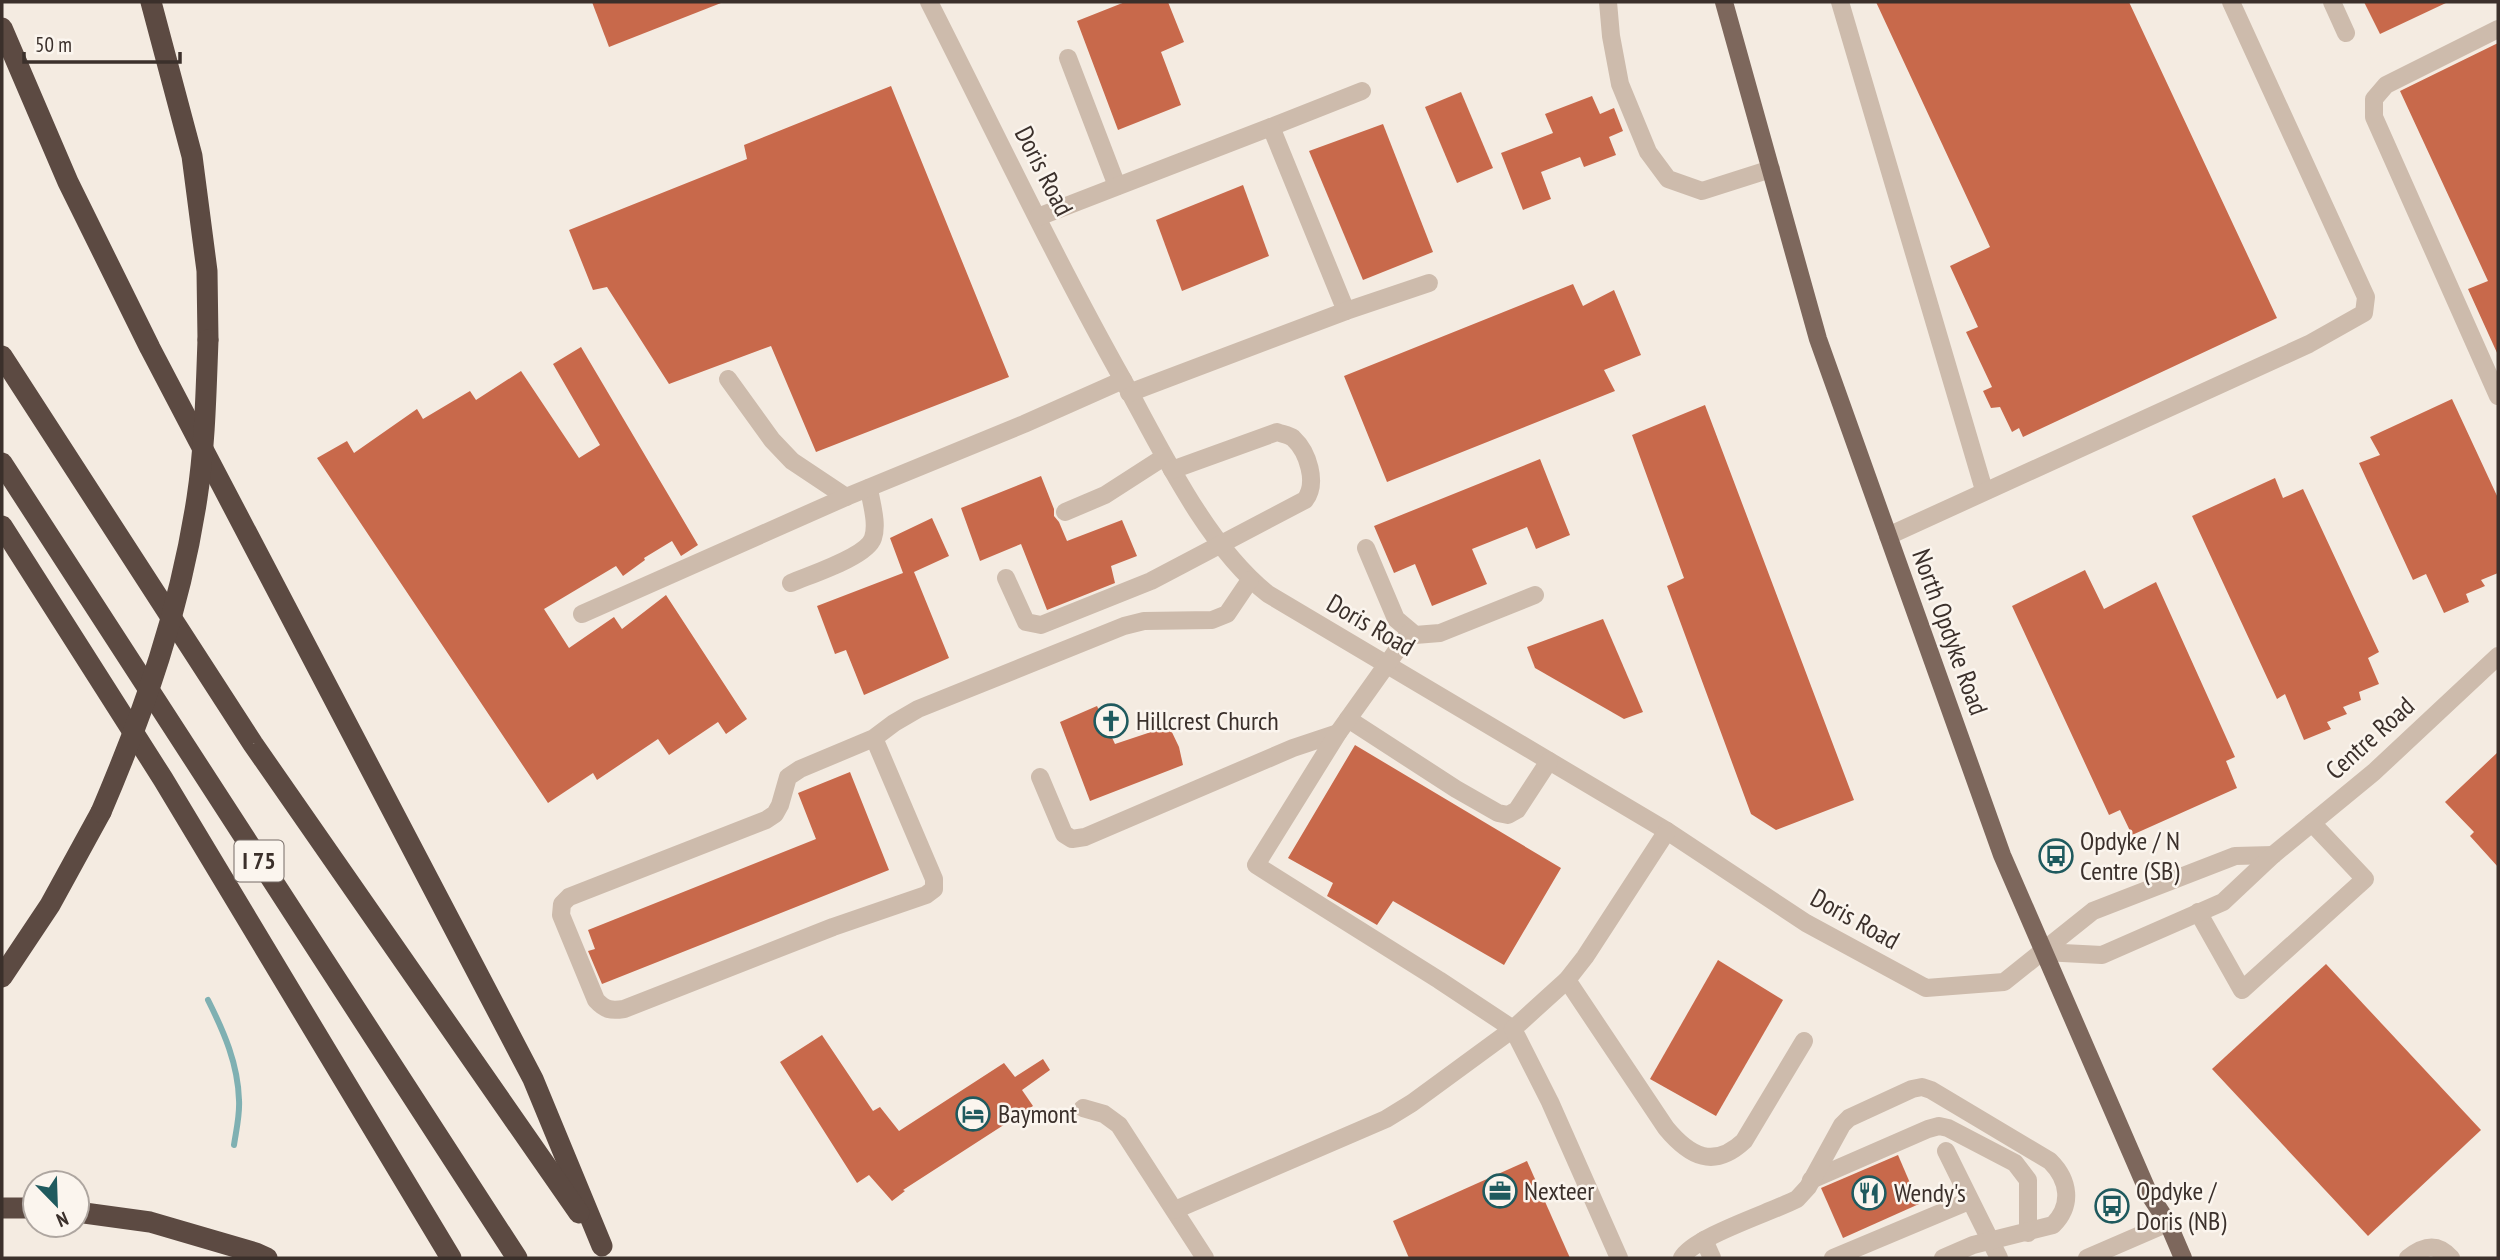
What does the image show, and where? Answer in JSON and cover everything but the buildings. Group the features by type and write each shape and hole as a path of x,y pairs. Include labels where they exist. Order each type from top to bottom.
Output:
{"highway":[{"path":"2,977 50,905 101,812 151,688 178,597 198,496 206,404 206,271 192,156 151,2"},
{"path":"2,27 68,182 150,348 533,1079 606,1252"},
{"name":"I 75","path":"2,356 253,744 606,1252"},
{"name":"I 75","path":"2,463 517,1258"},
{"path":"2,526 163,779 451,1258"},
{"path":"2,1208 21,1208"},
{"path":"91,1214 150,1222 267,1258"}],"main road":[{"name":"North Opdyke Road","path":"1728,3 1770,169 1818,339 2001,855 2149,1194 2168,1223 2183,1258"}],"street":[{"name":"Doris Road","path":"929,2 1103,346 1168,464 1220,545 1250,580 1296,612 1667,831 1806,923 1926,988 2004,982 2043,952"},
{"path":"1608,2 1619,84 1648,152 1668,179 1702,191 1770,169"},
{"path":"1840,2 1984,490"},
{"path":"1888,536 2309,344 2364,313 2366,297 2231,2"},
{"path":"2332,2 2346,33"},
{"path":"2498,29 2386,85 2374,99 2374,117 2498,396"},
{"path":"1068,58 1117,186"},
{"path":"1038,217 1362,91"},
{"path":"1271,127 1346,311"},
{"path":"582,614 846,497 1126,386 1429,283"},
{"path":"727,379 772,440 792,461 846,497"},
{"path":"1006,578 1026,622 1041,625 1151,582 1305,500 1310,493 1312,478 1301,450 1292,436 1277,432 1168,464 1065,512"},
{"path":"791,583 864,551 873,539 874,520 869,488"},
{"path":"1366,548 1396,620 1415,635 1440,633 1535,595"},
{"path":"874,738 934,879 934,889 926,895 833,927 624,1009 612,1011 602,1007 596,1000 561,915 562,904 569,897 766,820 775,814 780,805 788,777 800,769 874,738 919,709 1124,626 1144,621 1212,620 1227,614 1250,580"},
{"path":"1410,632 1343,726 1256,865 1513,1029 1550,1102 1619,1258"},
{"name":"Centre Road","path":"2043,952 2102,955 2222,902 2273,855 2374,772 2498,656"},
{"path":"1343,726 1498,813 1508,815 1517,810 1549,761"},
{"path":"1040,777 1064,834 1072,839 1085,837 1343,726"},
{"path":"2198,912 2242,990 2365,879 2312,824"},
{"path":"1175,1210 1386,1119 1412,1104 1513,1029 1567,980 1585,957 1667,831"},
{"path":"2043,952 2093,911 2235,856 2273,855"},
{"path":"1567,980 1666,1128 1700,1156 1717,1158 1732,1153 1744,1142 1804,1041"},
{"path":"1682,1258 1686,1250 1704,1240 1797,1199 1842,1125 1849,1118 1922,1087 2050,1161 2059,1170 2066,1187 2067,1201 2062,1216 2053,1225 1973,1245 1943,1258"},
{"path":"1083,1108 1104,1114 1118,1125 1206,1258"},
{"path":"1811,1180 1928,1129 1939,1126 1948,1128 2015,1163 2028,1180 2028,1233"},
{"path":"1946,1151 2000,1258"},
{"path":"1833,1258 1969,1201"},
{"path":"2087,1258 2168,1223"},
{"path":"1704,1240 1712,1258"},
{"path":"2408,1258 2419,1249 2432,1246 2443,1250 2451,1258"}],"waterway":[{"path":"208,1000 225,1036 236,1074 239,1106 234,1145"}],"place":[{"name":"Hillcrest Church","path":"1111,721"},
{"name":"Opdyke / N Centre (SB)","path":"2056,856"},
{"name":"Baymont","path":"973,1114"},
{"name":"Nexteer","path":"1500,1191"},
{"name":"Wendy's","path":"1869,1193"},
{"name":"Opdyke / Doris (NB)","path":"2112,1206"}]}
